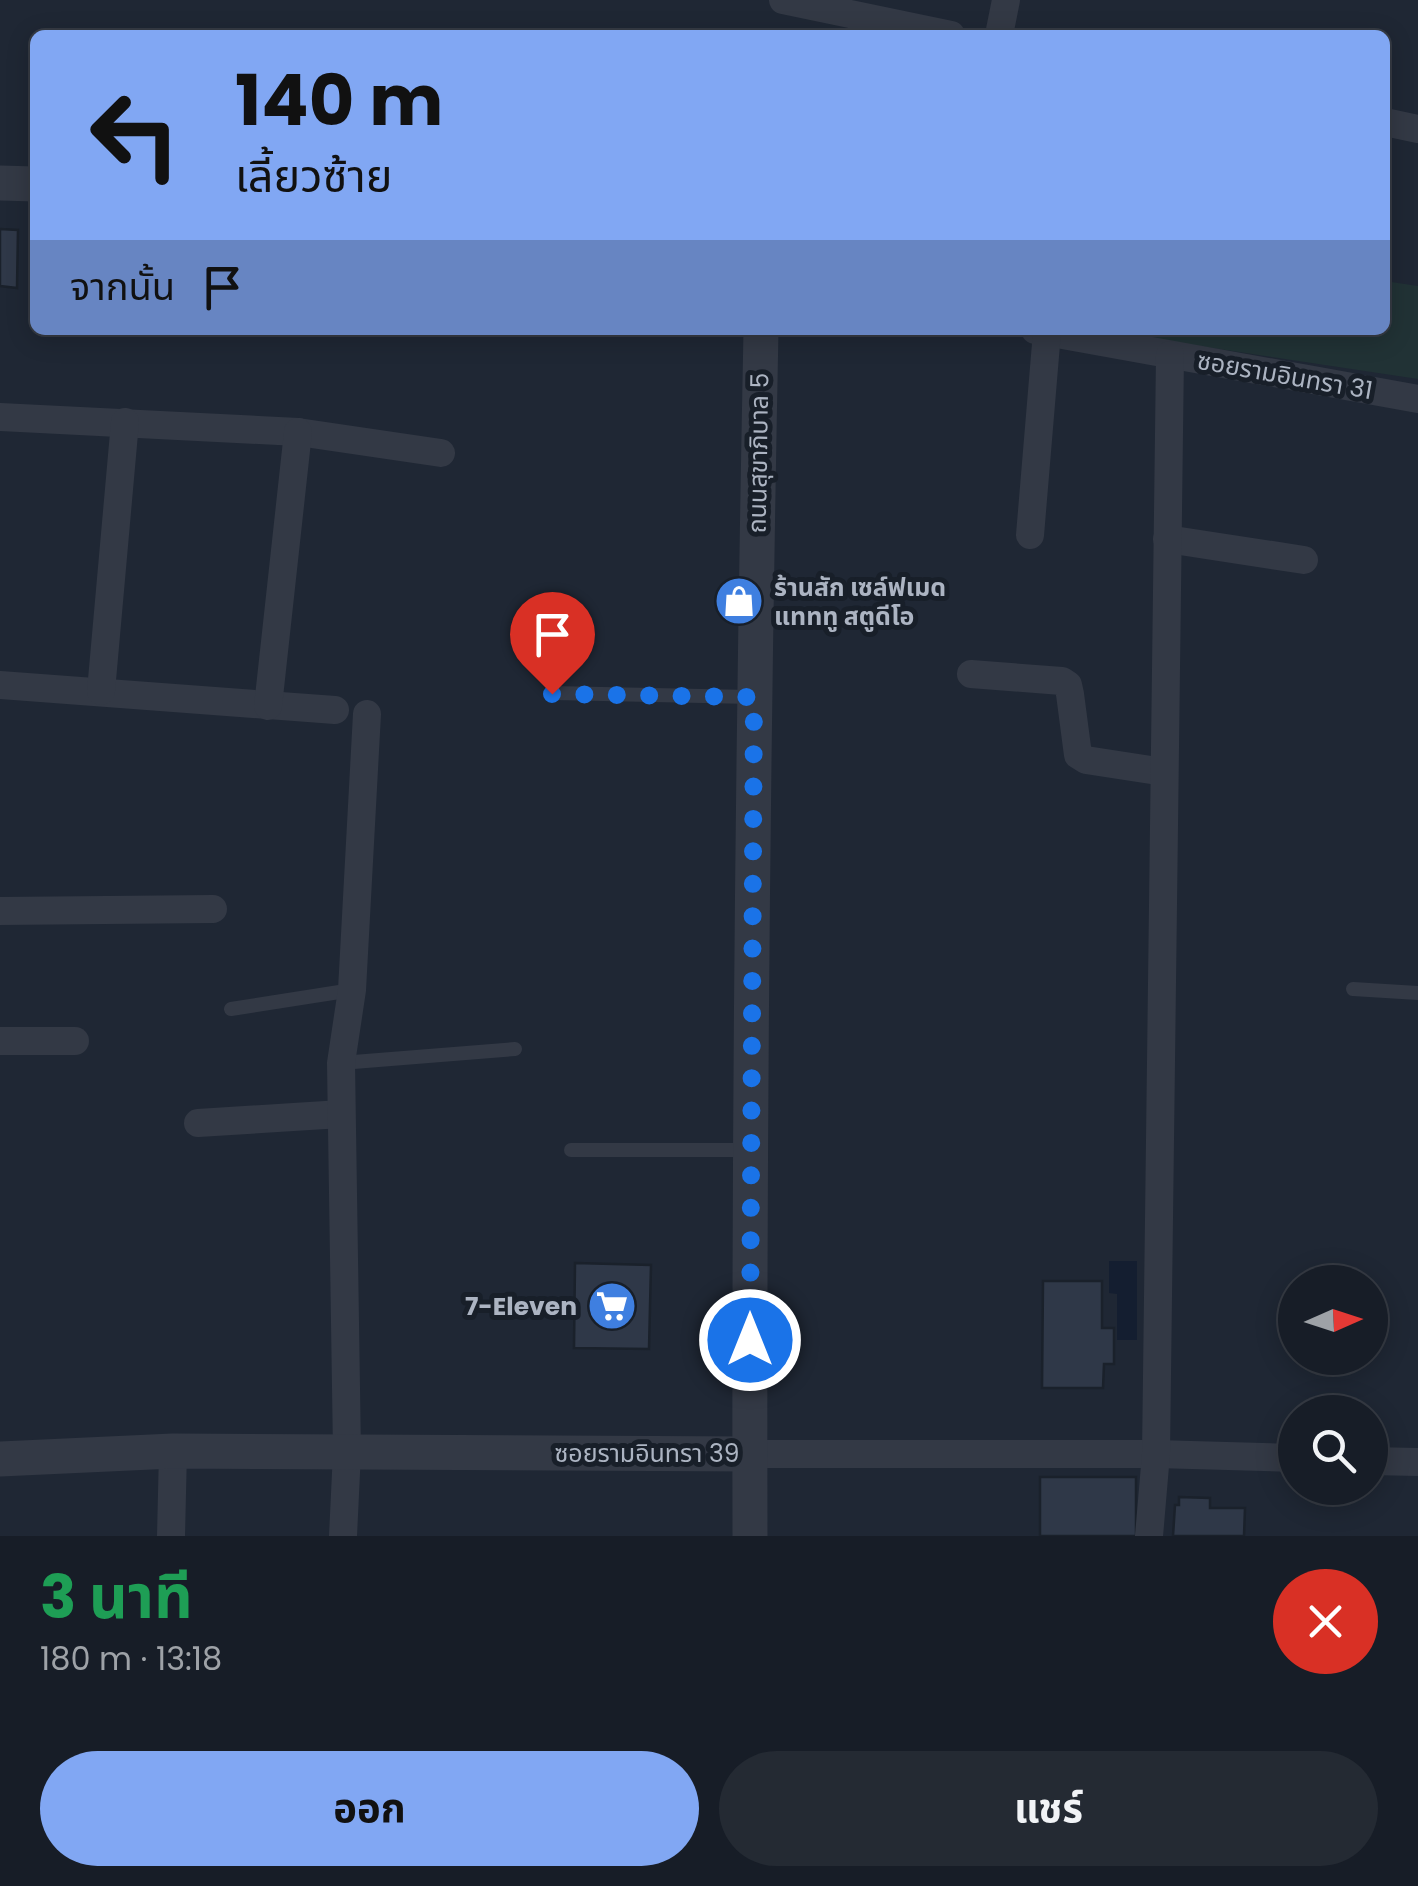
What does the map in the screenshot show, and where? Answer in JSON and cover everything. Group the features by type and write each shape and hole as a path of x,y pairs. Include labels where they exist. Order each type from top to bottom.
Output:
{"street":[{"path":"783,0 928,30"},
{"path":"1000,30 1006,0"},
{"path":"1390,123 1418,129"},
{"path":"0,184 30,184"},
{"name":"ถนนสุขาภิบาล 5","path":"750,1536 749,1150 761,335"},
{"path":"1030,535 1041,335"},
{"name":"ซอยรามอินทรา 31","path":"1062,335 1418,399"},
{"path":"1149,1536 1156,1454 1170,355"},
{"path":"0,417 298,432 441,453"},
{"path":"101,691 125,422"},
{"path":"268,706 298,432"},
{"path":"1167,540 1304,560"},
{"path":"971,674 1062,681 1068,685 1070,694 1078,756 1164,772"},
{"path":"0,684 335,710"},
{"path":"344,1536 340,1114 352,990 367,714"},
{"path":"0,910 213,909"},
{"path":"0,1040 74,1041"},
{"path":"198,1123 340,1114"},
{"path":"171,1536 174,1451"},
{"name":"ซอยรามอินทรา 39","path":"0,1459 174,1451 1278,1458"},
{"path":"1388,1461 1418,1462"}],"lane":[{"path":"552,694 754,697"},
{"path":"1353,989 1418,993"},
{"path":"231,1009 352,990"},
{"path":"342,1063 515,1049"},
{"path":"571,1150 749,1150"}],"shaded area":[{"path":"1390,282 1418,286 1418,379 1127,335 1390,335"}],"water":[{"path":"1109,1261 1137,1261 1137,1340 1117,1340 1117,1294 1109,1293"}],"building":[{"path":"0,229 18,230 17,288 0,286"},
{"name":"7-Eleven","path":"575,1263 651,1265 649,1349 574,1348"},
{"path":"1043,1281 1102,1281 1102,1328 1114,1328 1114,1364 1104,1364 1103,1388 1042,1388"},
{"path":"1040,1477 1136,1477 1136,1536 1040,1536"},
{"path":"1179,1497 1210,1498 1210,1508 1245,1508 1244,1536 1173,1536"}],"place":[{"name":"ร้านสัก เซล์ฟเมด แทททู สตูดีโอ","path":"739,601"},
{"name":"7-Eleven","path":"612,1306"}],"route":[{"path":"552,694 754,697 750,1340"}]}
